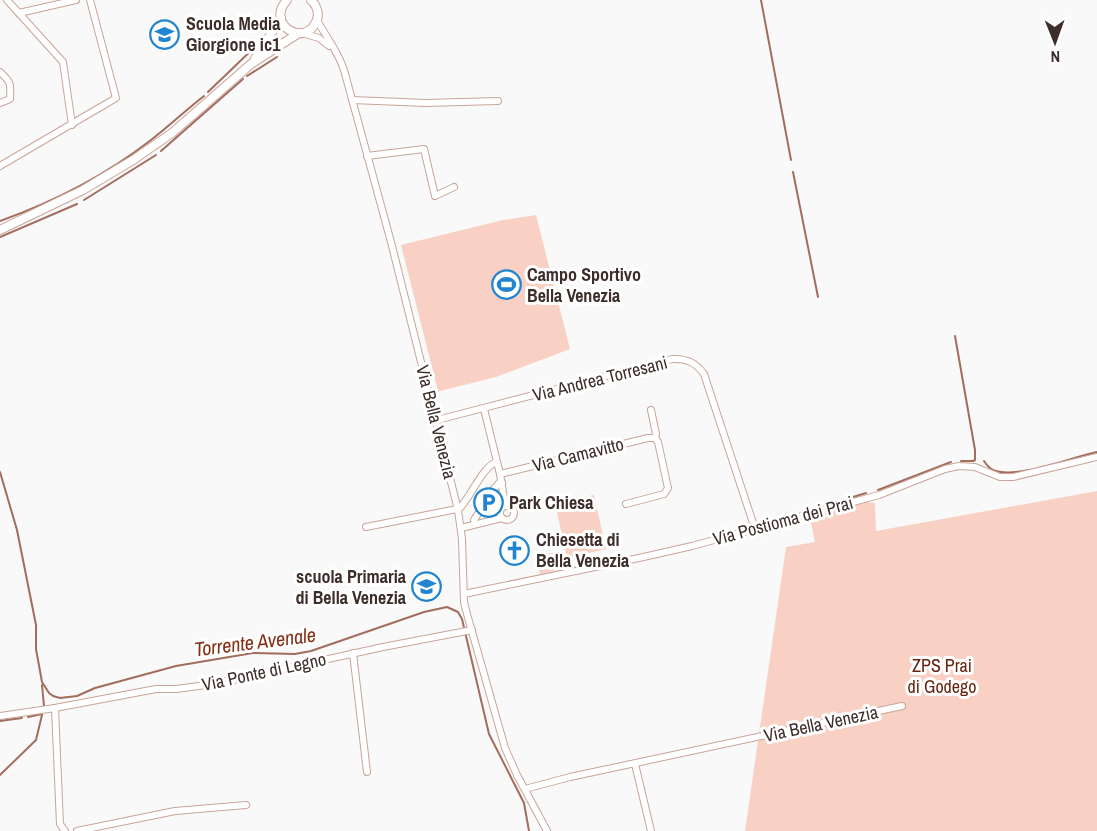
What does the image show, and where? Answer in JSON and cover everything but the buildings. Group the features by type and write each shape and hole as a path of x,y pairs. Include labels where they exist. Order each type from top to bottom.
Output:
{"main road":[{"path":"311,0 317,15"},
{"path":"0,230 83,190 133,160 172,132 251,64 300,33 312,29 324,0"},
{"path":"251,64 280,18 284,1"},
{"path":"280,18 287,29 300,33"}],"street":[{"path":"7,0 63,62 72,125"},
{"path":"19,13 76,0"},
{"path":"0,166 116,98 90,0"},
{"name":"Via Bella Venezia","path":"317,15 339,55 437,420 461,528 465,608 471,630 505,748 547,831"},
{"path":"300,33 324,41 339,55"},
{"path":"0,72 10,81 11,89 10,99 0,103"},
{"path":"352,100 498,101"},
{"path":"367,156 424,149 435,196 454,187"},
{"name":"Via Andrea Torresani","path":"437,420 672,359 684,359 696,364 704,374 755,529"},
{"path":"484,409 502,483 505,506 500,512 502,518"},
{"path":"626,504 664,494 668,488 658,442 655,438 651,410"},
{"name":"Via Camavitto","path":"500,474 655,438"},
{"name":"Via Postioma dei Prai","path":"464,594 639,558 755,529 879,495 959,466 975,467 1000,477 1013,477 1097,457"},
{"path":"366,527 458,510 464,505 489,465 497,462"},
{"path":"474,524 474,520 492,489 502,483"},
{"path":"461,528 502,518 510,520 514,513 512,507 505,506"},
{"name":"Via Ponte di Legno","path":"0,716 156,689 187,688 223,682 471,630"},
{"path":"354,653 367,772"},
{"name":"Via Bella Venezia","path":"525,789 902,706"},
{"path":"55,708 60,824 65,831"},
{"path":"635,764 651,831"},
{"path":"77,831 175,811 246,805"}],"green space":[{"path":"536,215 570,349 496,377 436,392 437,387 401,245 503,220"},
{"name":"ZPS Prai di Godego","path":"1097,491 1097,831 745,831 786,547 815,542 810,518 865,502 875,503 876,531"},
{"path":"594,495 606,549 567,558 555,503"},
{"path":"562,551 566,568 540,574 536,556"}],"waterway":[{"path":"761,0 791,160"},
{"path":"208,92 262,40"},
{"path":"247,76 277,57"},
{"path":"161,151 243,79"},
{"path":"0,221 59,196 116,165 151,140 204,96"},
{"path":"84,200 156,155"},
{"path":"793,172 818,297"},
{"path":"0,237 77,204"},
{"path":"955,336 975,450 973,461"},
{"path":"984,461 993,470 1015,472 1044,467 1097,452"},
{"path":"961,461 973,461"},
{"path":"878,490 951,462"},
{"name":"Torrente Avenale","path":"0,472 17,530 36,625 36,649 42,682 53,696 60,698 77,696 95,688 176,666 253,653 295,654 311,651 424,612 447,607 458,612 462,619 489,734 524,803 529,831"},
{"path":"853,497 866,493"},
{"path":"42,685 44,706"},
{"path":"28,717 42,714"},
{"path":"0,775 36,740 42,715"},
{"path":"0,721 22,718"}],"place":[{"name":"Scuola Media Giorgione ic1","path":"165,34"},
{"name":"Campo Sportivo Bella Venezia","path":"506,285"},
{"name":"Park Chiesa","path":"488,503"},
{"name":"Chiesetta di Bella Venezia","path":"515,550"},
{"name":"scuola Primaria di Bella Venezia","path":"427,587"}]}
